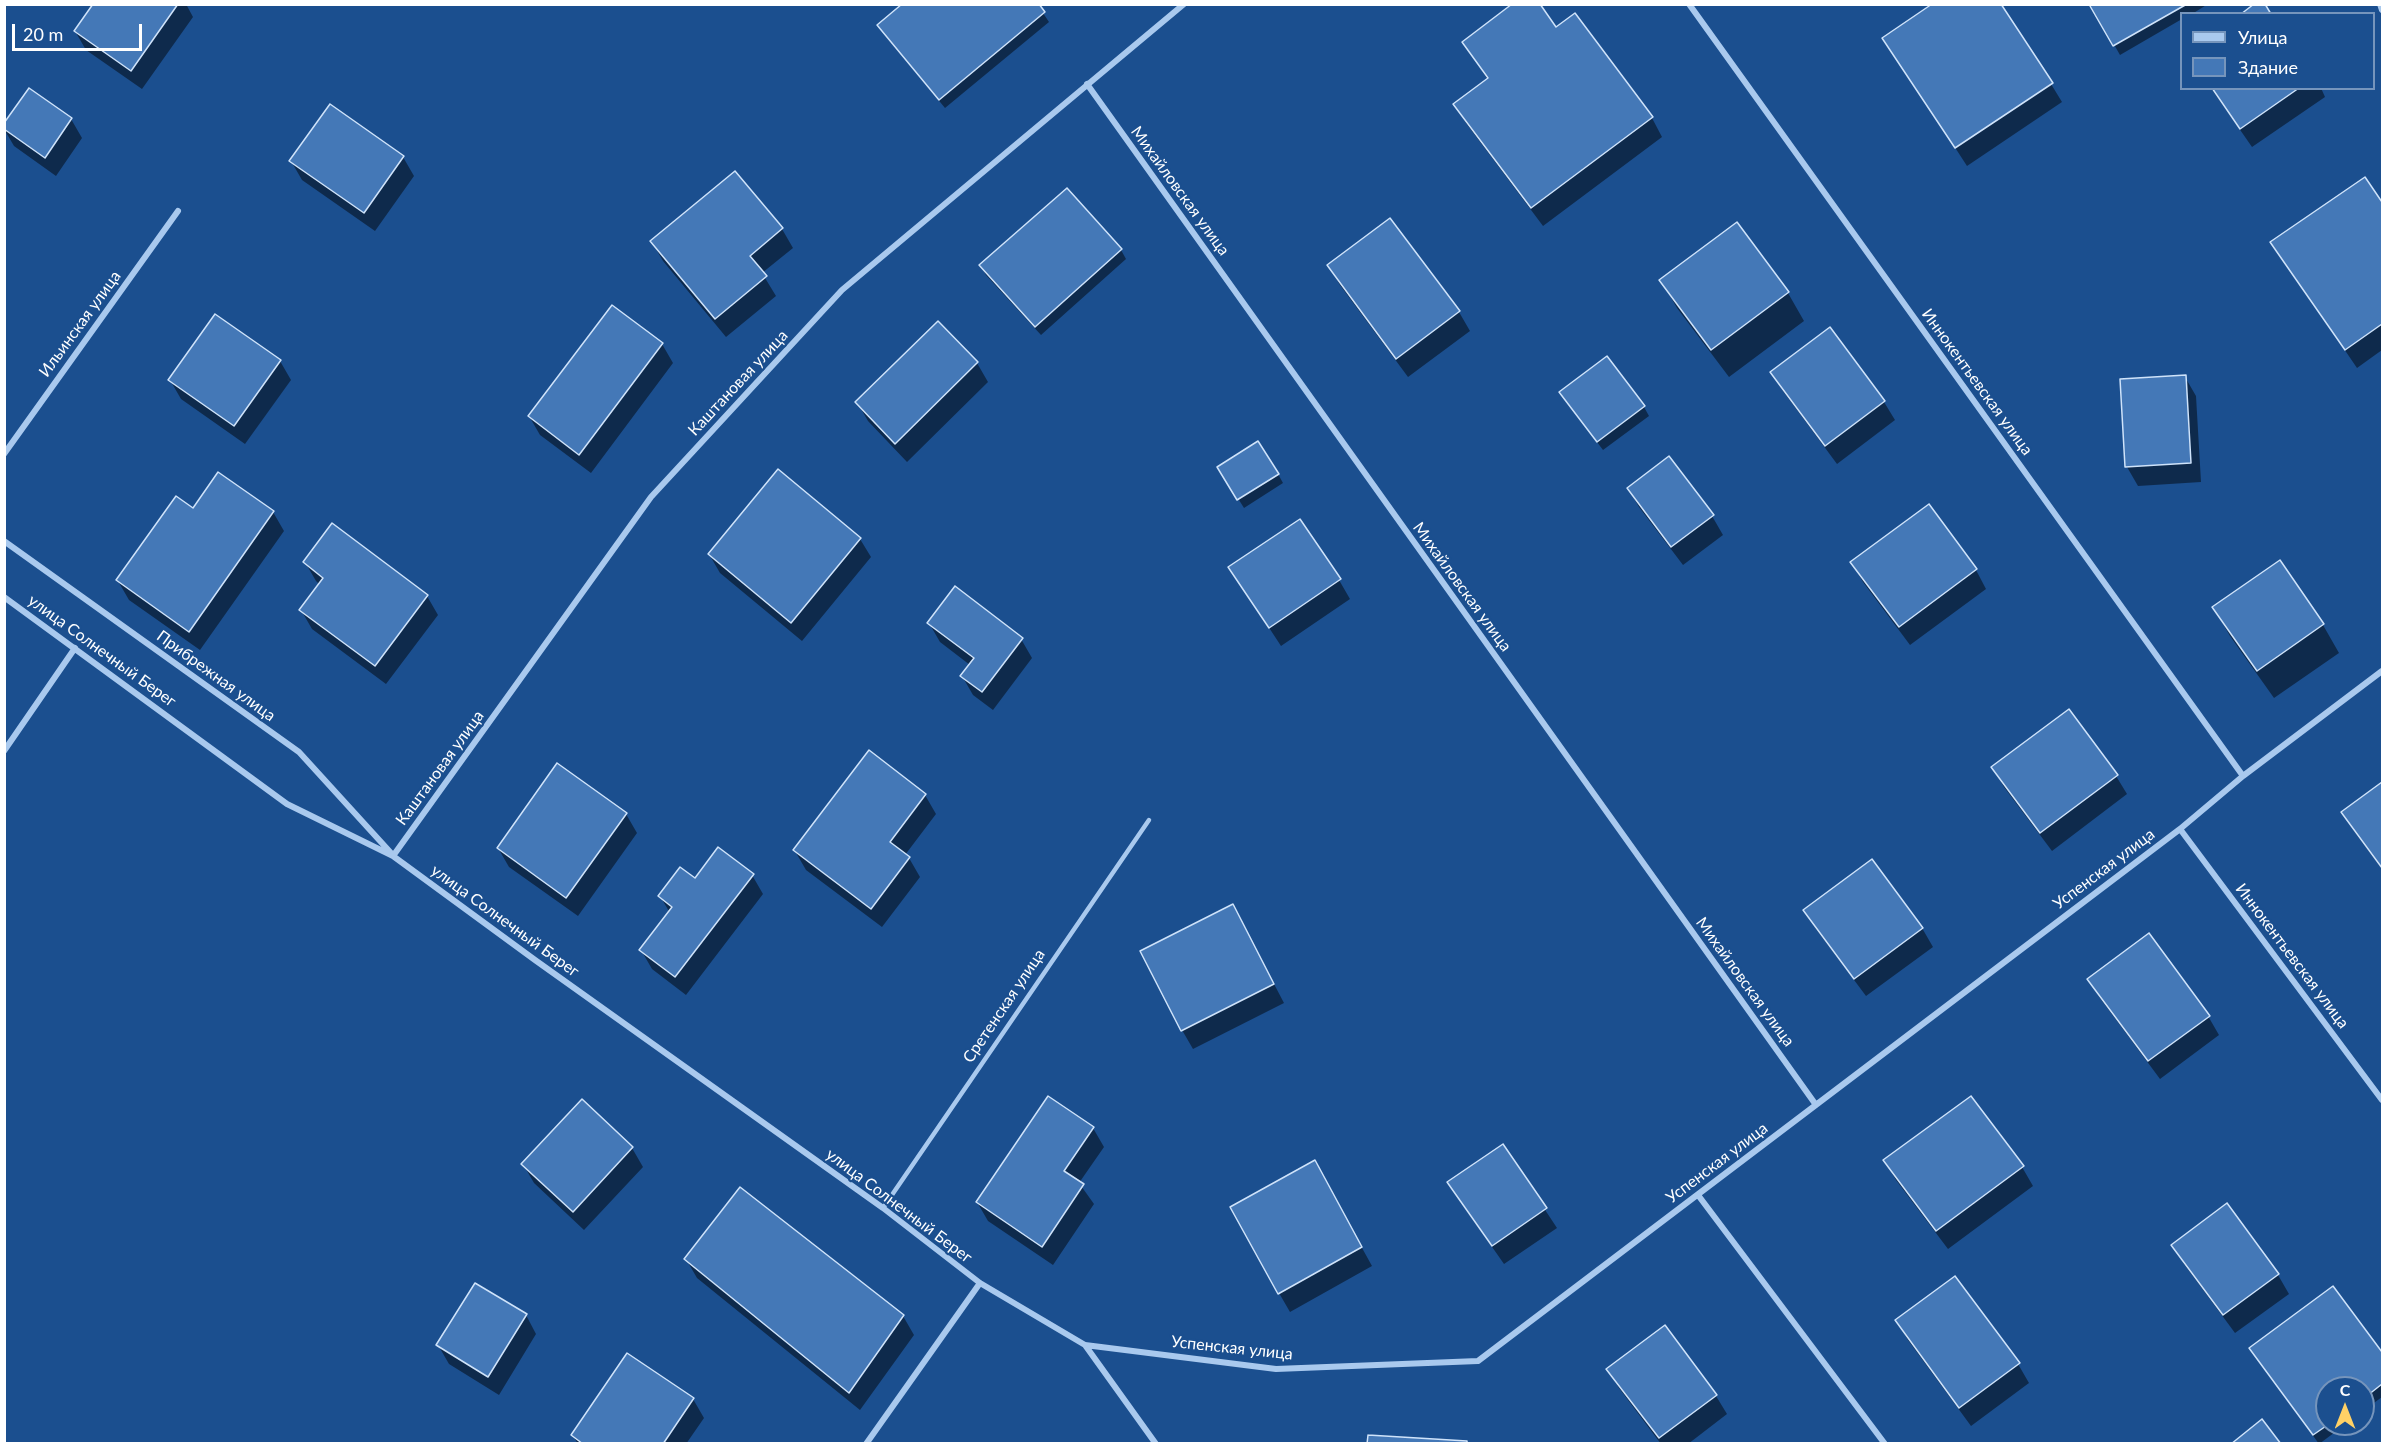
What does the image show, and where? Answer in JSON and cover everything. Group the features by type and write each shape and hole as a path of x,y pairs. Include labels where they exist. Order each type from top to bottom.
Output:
{"street":[{"name":"Каштановая улица","path":"393,856 651,497 842,290 1184,4"},
{"name":"Иннокентьевская улица","path":"1689,4 2243,776"},
{"path":"2380,4 2382,10"},
{"name":"Михайловская улица","path":"1087,84 1815,1105"},
{"name":"Ильинская улица","path":"4,454 178,211"},
{"name":"Прибрежная улица","path":"4,541 299,752 393,856"},
{"name":"улица Солнечный Берег","path":"4,597 287,804 393,856 883,1208 980,1283"},
{"path":"4,752 75,648"},
{"name":"Успенская улица","path":"980,1283 1085,1345 1276,1369 1478,1361 2180,829 2243,776 2382,671"},
{"name":"Иннокентьевская улица","path":"2180,829 2382,1101"},
{"path":"1698,1195 1886,1443"},
{"path":"866,1443 980,1283"},
{"path":"1085,1345 1156,1443"}],"lane":[{"name":"Сретенская улица","path":"883,1208 1149,820"}],"building":[{"path":"93,4 178,4 131,71 74,31"},
{"path":"902,4 1039,4 1045,12 939,100 877,25"},
{"path":"1512,4 1540,4 1556,27 1575,13 1653,117 1531,208 1453,104 1488,78 1462,42"},
{"path":"1932,4 2001,4 2053,83 1955,148 1882,38"},
{"path":"2092,4 2187,4 2113,46 2090,6"},
{"path":"2254,4 2265,4 2270,12 2244,12"},
{"path":"29,88 72,118 45,158 4,129 4,123"},
{"path":"2213,90 2296,90 2240,129"},
{"path":"330,104 404,156 364,213 289,161"},
{"path":"735,171 783,228 750,256 767,276 715,319 650,241"},
{"path":"2365,177 2382,202 2382,324 2345,350 2270,242"},
{"path":"1067,188 1122,249 1035,327 979,265"},
{"path":"1390,218 1460,311 1396,359 1327,265"},
{"path":"1737,222 1789,292 1711,350 1659,280"},
{"path":"612,305 663,343 579,455 528,416"},
{"path":"215,314 281,360 234,426 168,380"},
{"path":"938,321 978,362 895,444 855,402"},
{"path":"1830,327 1885,401 1825,446 1770,372"},
{"path":"1607,356 1645,406 1597,442 1559,392"},
{"path":"2186,375 2191,463 2125,467 2120,379"},
{"path":"1258,441 1279,474 1237,500 1217,467"},
{"path":"1669,456 1714,515 1671,547 1627,488"},
{"path":"778,469 861,538 791,623 708,554"},
{"path":"218,472 274,511 189,632 116,580 176,496 193,508"},
{"path":"1929,504 1977,569 1899,627 1850,562"},
{"path":"1300,519 1341,579 1269,628 1228,567"},
{"path":"332,523 428,595 375,666 299,610 323,578 303,562"},
{"path":"2280,560 2324,624 2257,671 2212,607"},
{"path":"955,586 1023,638 982,692 960,676 974,658 927,623"},
{"path":"2069,709 2118,775 2040,833 1991,767"},
{"path":"869,750 926,794 890,842 910,857 871,909 793,850"},
{"path":"557,763 627,813 566,898 497,848"},
{"path":"2382,782 2382,868 2341,812"},
{"path":"718,847 754,874 675,977 639,950 672,907 658,896 680,867 695,878"},
{"path":"1872,859 1923,928 1854,979 1803,910"},
{"path":"1233,904 1274,984 1181,1031 1140,951"},
{"path":"2149,933 2210,1016 2148,1061 2087,979"},
{"path":"1048,1096 1094,1127 1064,1171 1084,1184 1042,1247 976,1202"},
{"path":"1971,1096 2024,1166 1936,1231 1883,1160"},
{"path":"582,1099 633,1147 573,1212 521,1164"},
{"path":"1503,1144 1547,1208 1492,1246 1447,1182"},
{"path":"1315,1160 1362,1247 1278,1294 1230,1207"},
{"path":"740,1187 904,1315 849,1393 684,1259"},
{"path":"2227,1203 2279,1274 2223,1315 2171,1245"},
{"path":"1955,1276 2020,1363 1959,1408 1895,1320"},
{"path":"475,1283 527,1314 488,1377 436,1345"},
{"path":"2333,1286 2382,1352 2382,1384 2375,1390 2375,1376 2315,1376 2315,1434 2313,1435 2249,1348"},
{"path":"1665,1325 1717,1395 1659,1438 1606,1369"},
{"path":"627,1353 694,1398 663,1444 583,1444 571,1435"},
{"path":"2262,1419 2281,1444 2231,1444"},
{"path":"1368,1435 1467,1441 1467,1444 1367,1444"}]}
